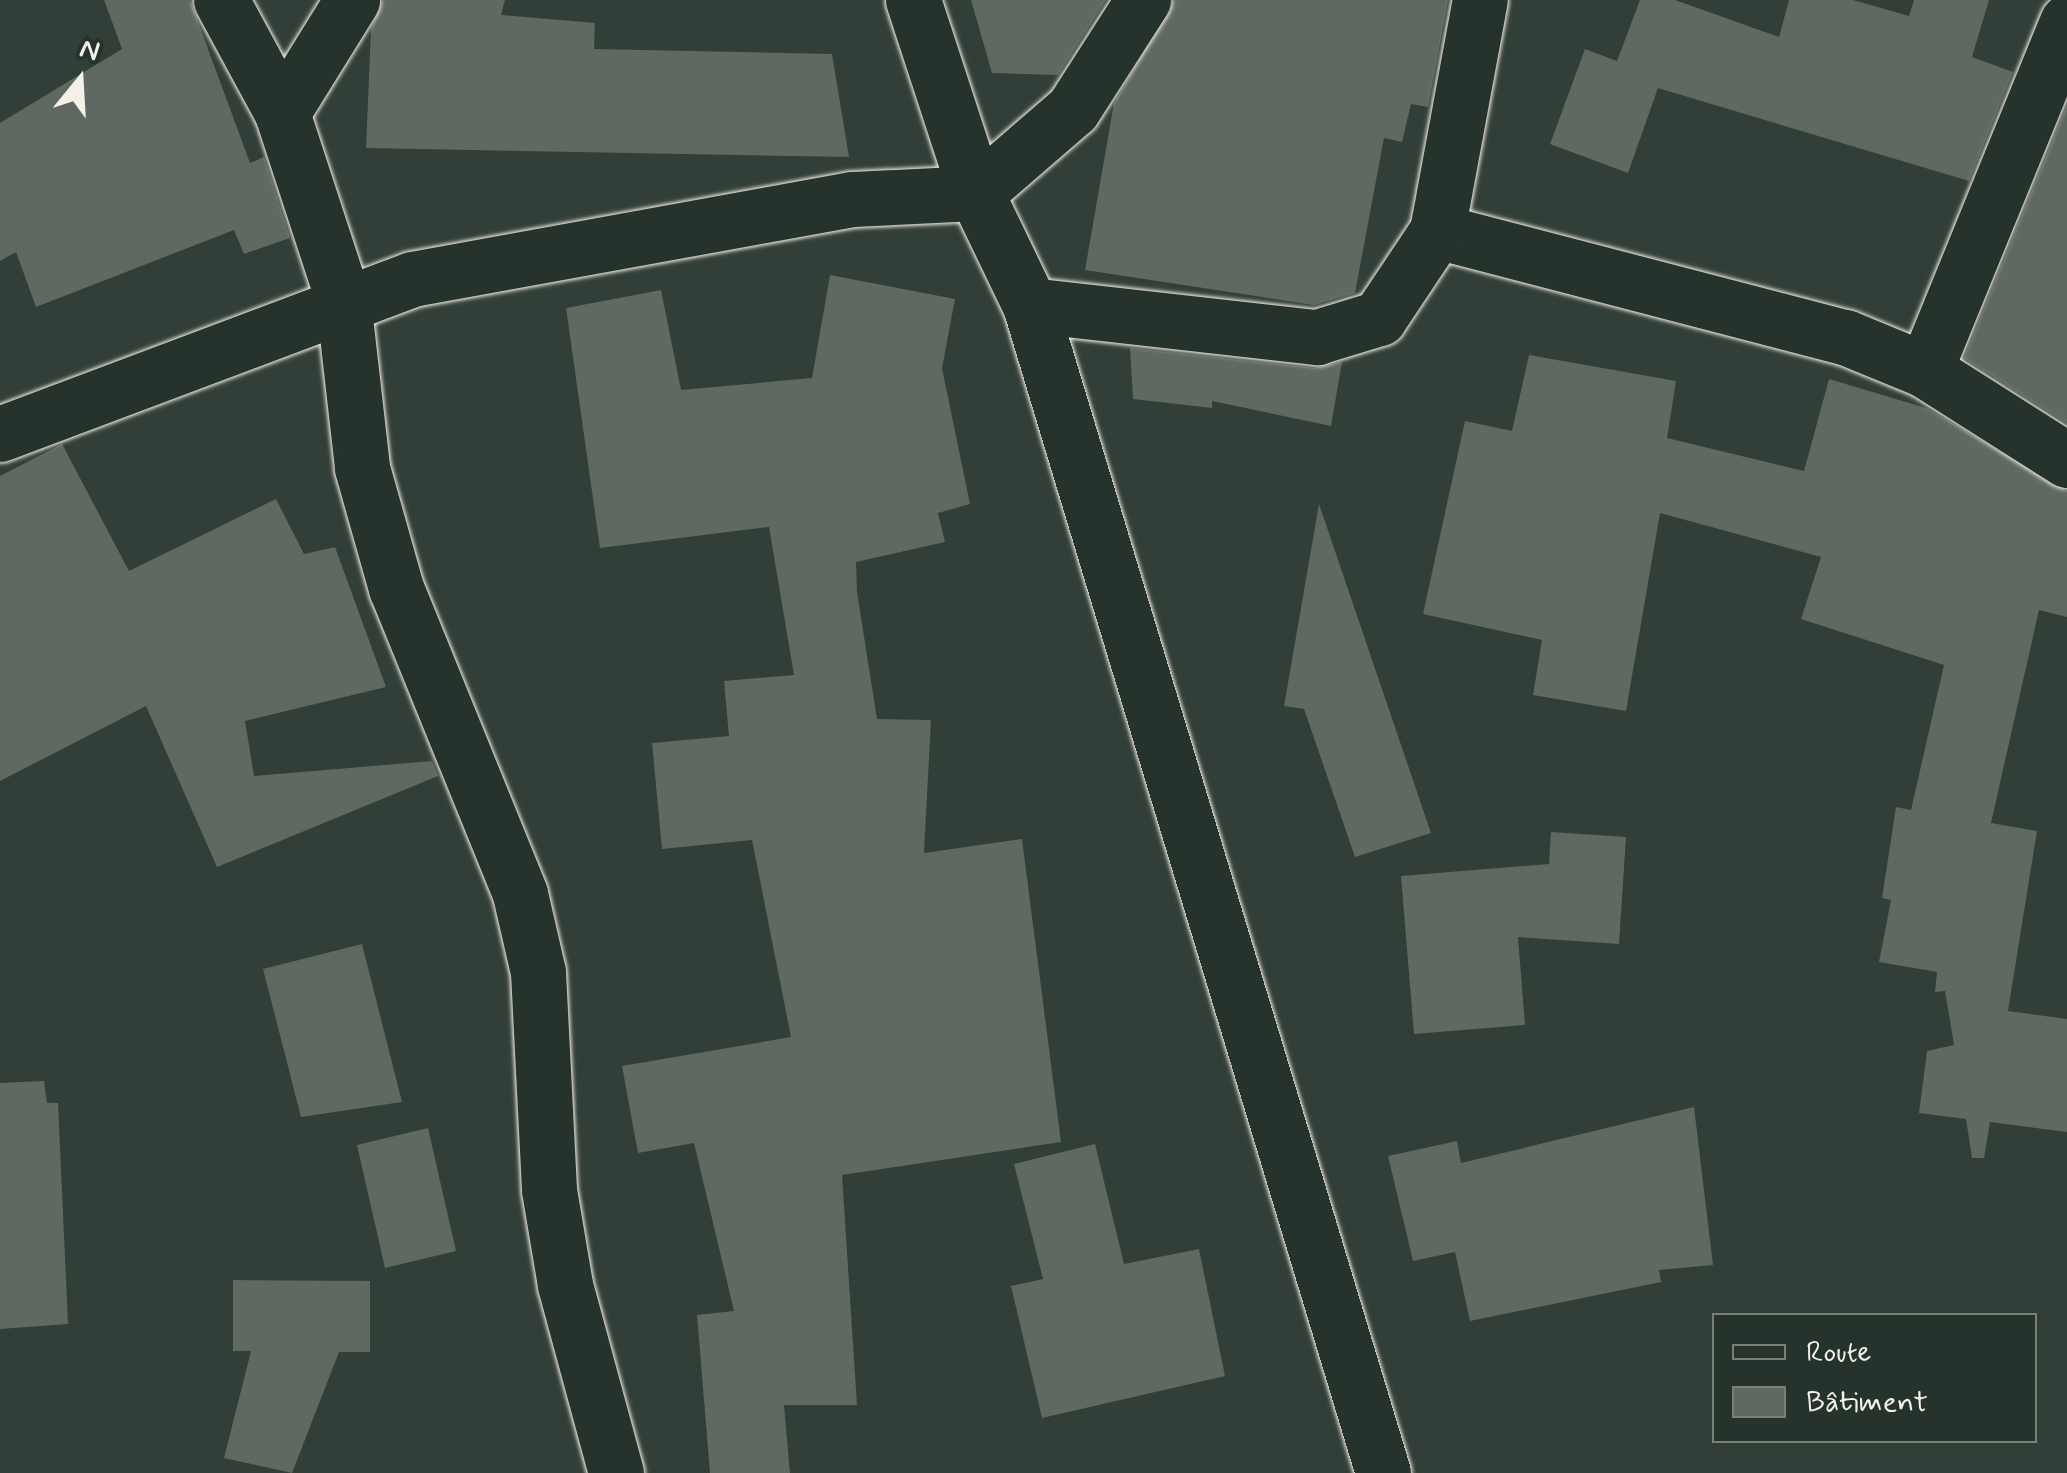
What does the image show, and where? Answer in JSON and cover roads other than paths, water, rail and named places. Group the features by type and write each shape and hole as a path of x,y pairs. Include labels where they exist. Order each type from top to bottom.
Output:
{"street":[{"path":"221,0 282,113 343,300 362,468 396,588 520,894 538,972 549,1190 565,1285 616,1473"},
{"path":"282,113 352,0"},
{"path":"913,0 976,194 1030,306 1383,1473"},
{"path":"0,434 343,300 507,257 853,199 976,194 1073,109 1143,0"},
{"path":"1030,306 1317,337 1349,332 1380,318 1436,231 1480,0"},
{"path":"1924,370 2067,22"},
{"path":"1436,231 1845,338 1924,370 2067,460"}]}
